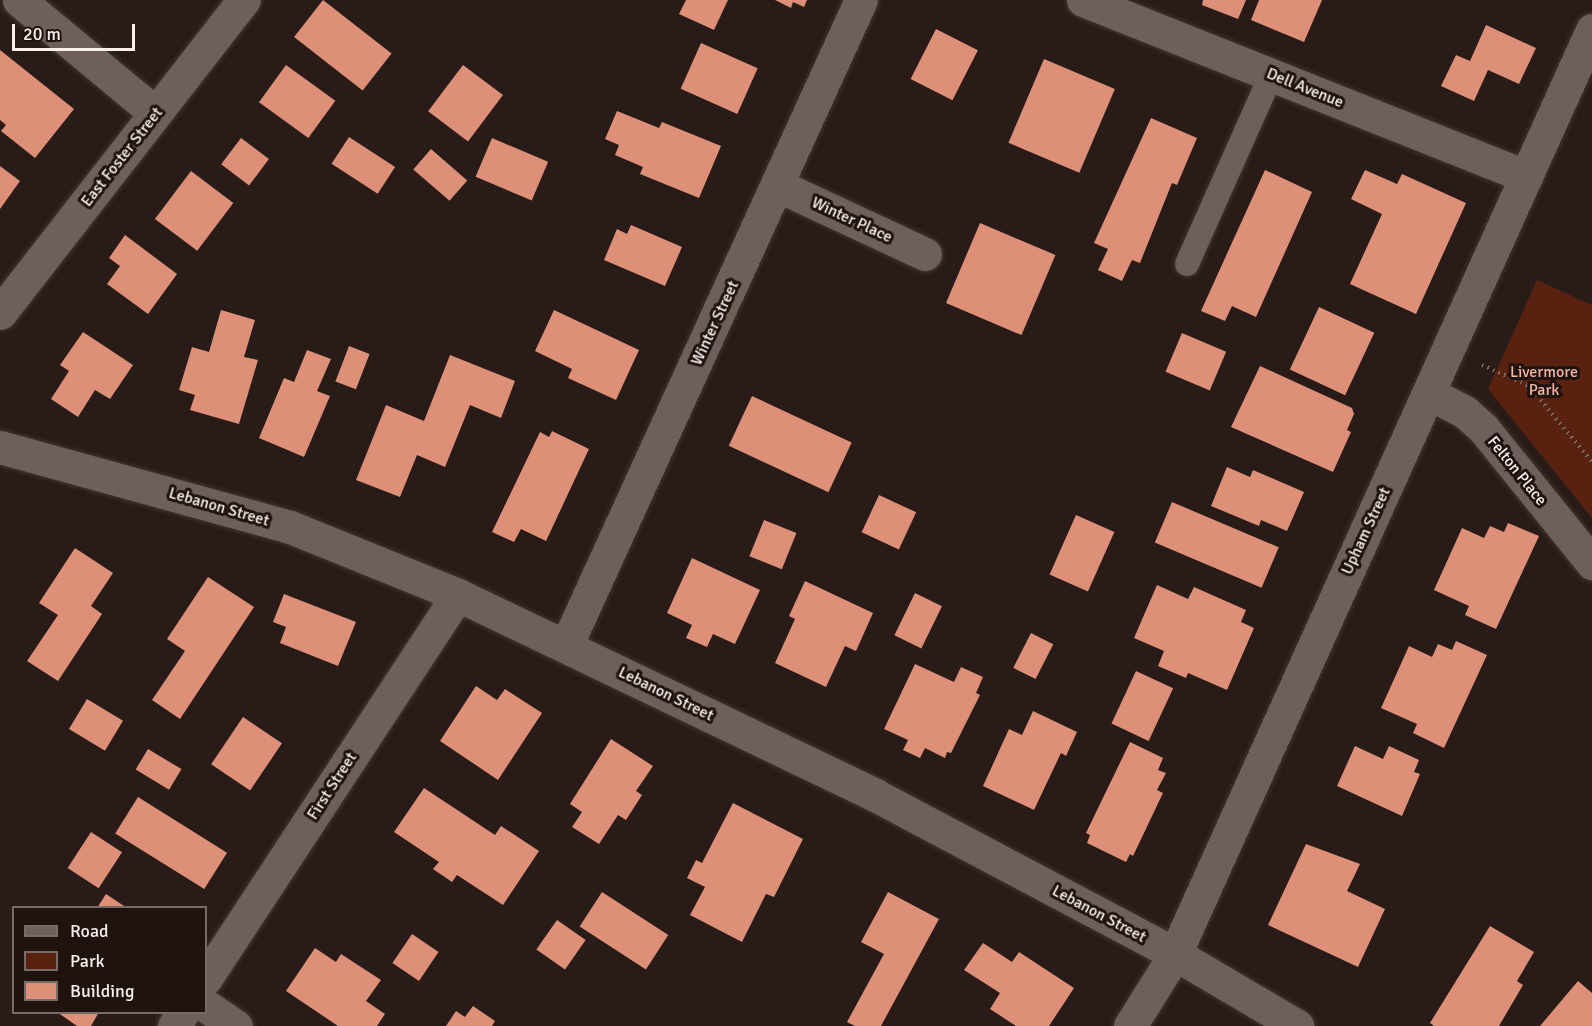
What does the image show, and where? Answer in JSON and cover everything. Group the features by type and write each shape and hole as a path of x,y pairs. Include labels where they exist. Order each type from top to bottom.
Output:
{"street":[{"path":"19,0 155,113"},
{"name":"East Foster Street","path":"0,314 244,0"},
{"name":"Winter Street","path":"567,646 779,186 861,0"},
{"name":"Dell Avenue","path":"1083,0 1526,176"},
{"name":"Upham Street","path":"1130,1026 1175,954 1592,30"},
{"name":"Winter Place","path":"779,186 925,254"},
{"name":"Felton Place","path":"1430,393 1465,412 1483,428 1592,563"},
{"name":"Lebanon Street","path":"0,447 290,528 458,595 875,795 1175,954 1297,1026"},
{"name":"First Street","path":"207,976 458,595"},
{"path":"207,1007 236,1026"}],"lane":[{"path":"1187,264 1271,75"}],"path":[{"path":"1448,352 1529,386 1592,462"}],"green space":[{"name":"Livermore Park","path":"1537,280 1592,305 1592,518 1488,389"}],"building":[{"path":"323,0 392,54 363,91 294,37"},
{"path":"686,0 728,0 714,30 679,14"},
{"path":"775,0 807,0 804,7 793,2 791,8"},
{"path":"1203,0 1246,0 1238,19 1202,5"},
{"path":"1259,0 1322,0 1304,42 1251,20"},
{"path":"1486,25 1536,48 1519,84 1488,70 1474,101 1441,86 1456,55 1470,61"},
{"path":"936,29 978,50 952,100 911,79"},
{"path":"701,43 758,68 737,114 681,89"},
{"path":"0,50 74,109 35,158 1,131 6,125 0,120"},
{"path":"1044,59 1115,89 1079,173 1008,143"},
{"path":"286,65 335,101 308,138 259,102"},
{"path":"463,65 503,95 468,141 428,111"},
{"path":"617,111 659,128 662,122 721,146 699,198 640,174 643,167 615,155 619,145 605,139"},
{"path":"1151,118 1197,138 1177,185 1172,183 1140,263 1132,260 1122,281 1098,270 1108,249 1094,243"},
{"path":"349,137 395,167 378,194 332,164"},
{"path":"241,138 269,159 249,185 221,164"},
{"path":"492,138 548,162 532,200 476,177"},
{"path":"431,149 467,180 450,201 413,169"},
{"path":"0,166 20,181 0,209"},
{"path":"1265,170 1312,192 1256,317 1232,306 1225,321 1201,311"},
{"path":"1365,170 1397,184 1402,174 1466,203 1416,314 1350,284 1382,214 1351,199"},
{"path":"191,171 233,203 197,251 155,219"},
{"path":"980,223 1055,255 1021,335 946,303"},
{"path":"631,225 682,247 665,286 604,260 617,229 627,234"},
{"path":"125,235 177,274 148,314 107,284 120,266 109,258"},
{"path":"1319,307 1374,333 1345,395 1290,370"},
{"path":"221,310 255,320 244,357 258,360 239,424 190,410 195,395 179,390 192,347 209,352"},
{"path":"554,310 639,350 616,400 568,378 572,369 535,351"},
{"path":"83,332 133,365 110,399 95,390 78,417 51,399 69,371 60,365"},
{"path":"1182,333 1226,352 1210,390 1166,372"},
{"path":"349,346 370,354 356,389 335,381"},
{"path":"307,350 331,359 317,391 330,396 304,457 259,438 284,378 294,382"},
{"path":"450,355 515,381 501,418 470,405 445,467 417,455 400,497 356,480 386,405 424,421"},
{"path":"1260,366 1352,408 1354,414 1347,430 1351,432 1333,472 1231,427"},
{"path":"752,396 852,442 828,492 729,446"},
{"path":"552,431 589,449 546,541 521,529 514,542 492,532 540,432 549,437"},
{"path":"1227,467 1250,477 1253,470 1304,492 1287,531 1261,520 1259,526 1211,506"},
{"path":"879,495 916,512 899,549 862,532"},
{"path":"1172,502 1279,547 1262,588 1155,543"},
{"path":"1076,515 1114,532 1088,591 1050,574"},
{"path":"764,520 796,533 782,569 749,556"},
{"path":"1508,523 1539,536 1496,629 1465,615 1469,606 1434,590 1462,528 1484,538 1490,526 1504,532"},
{"path":"75,548 113,573 91,606 102,614 58,681 27,661 58,615 39,603"},
{"path":"692,558 760,590 735,644 713,634 707,647 686,638 692,625 667,613"},
{"path":"208,577 254,607 180,719 152,700 185,651 167,639"},
{"path":"805,581 873,613 856,651 845,646 826,687 775,663 795,619 789,616"},
{"path":"1157,585 1188,599 1194,587 1246,610 1241,622 1254,628 1227,690 1188,673 1186,678 1158,666 1164,651 1134,638"},
{"path":"915,593 942,606 921,648 894,635"},
{"path":"284,594 356,622 338,666 280,643 286,627 273,622"},
{"path":"1031,633 1053,644 1036,679 1013,668"},
{"path":"1456,641 1487,655 1444,748 1413,733 1417,724 1381,708 1409,646 1432,657 1438,644 1452,650"},
{"path":"915,664 954,682 961,667 983,677 976,693 980,695 951,753 947,752 945,758 925,748 920,758 903,750 908,740 884,729"},
{"path":"1136,671 1173,688 1149,741 1111,724"},
{"path":"476,686 497,700 505,689 542,713 498,780 440,741"},
{"path":"87,699 123,721 105,751 69,729"},
{"path":"1033,711 1077,732 1066,756 1061,753 1034,810 983,786 1009,729 1022,735"},
{"path":"243,717 282,743 250,791 211,764"},
{"path":"611,739 653,766 636,791 642,795 626,820 618,815 599,844 572,827 582,812 570,804"},
{"path":"1130,742 1163,758 1158,770 1166,773 1157,790 1163,793 1133,856 1130,854 1126,862 1087,843 1090,835 1086,833"},
{"path":"1355,746 1383,759 1389,746 1419,760 1414,772 1420,774 1402,816 1337,786"},
{"path":"148,749 181,769 169,790 136,770"},
{"path":"424,788 495,835 501,826 539,851 503,905 457,875 452,882 433,869 439,862 394,832"},
{"path":"138,797 227,853 204,889 115,833"},
{"path":"733,803 803,839 774,897 766,894 742,942 690,915 705,887 687,878 696,860 702,863"},
{"path":"91,832 122,852 99,888 68,868"},
{"path":"1306,844 1360,864 1347,891 1385,909 1358,967 1268,925"},
{"path":"602,892 668,935 646,969 580,926"},
{"path":"888,892 939,919 881,1026 855,1026 847,1022 884,954 861,942"},
{"path":"106,894 124,906 98,906"},
{"path":"557,920 586,940 565,970 536,949"},
{"path":"1490,926 1534,952 1517,981 1523,985 1499,1026 1434,1026 1430,1023"},
{"path":"412,934 439,952 419,981 392,963"},
{"path":"983,943 1012,962 1019,952 1074,988 1049,1026 1016,1026 990,1009 1000,993 964,970"},
{"path":"315,948 336,962 341,954 381,980 366,1001 385,1014 377,1026 338,1026 286,991"},
{"path":"1578,981 1592,993 1592,1026 1540,1026"},
{"path":"473,1006 495,1021 492,1026 446,1026 456,1011 465,1017"},
{"path":"60,1014 98,1014 91,1026 77,1026"}]}
